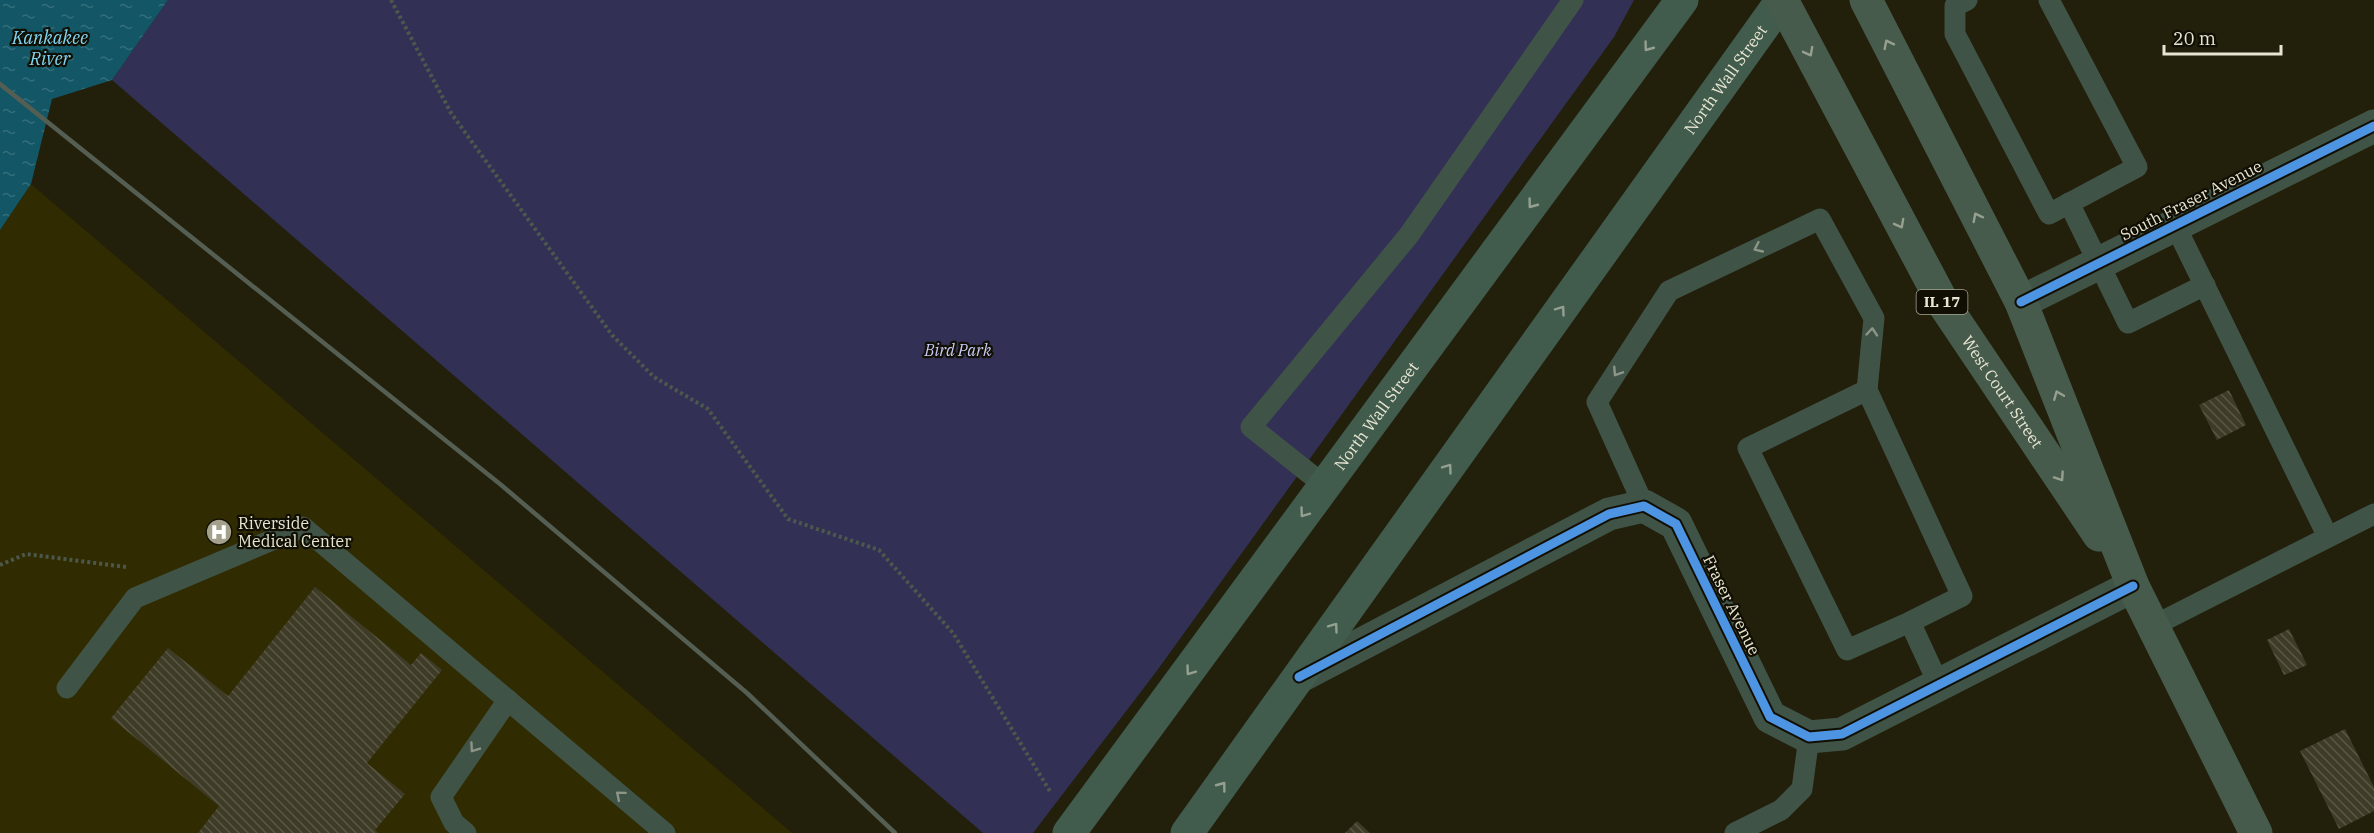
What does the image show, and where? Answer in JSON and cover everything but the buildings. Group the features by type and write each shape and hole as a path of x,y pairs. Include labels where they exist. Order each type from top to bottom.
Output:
{"main road":[{"name":"North Wall Street","path":"1069,833 1168,702 1324,485 1682,0"},
{"name":"North Wall Street","path":"1187,833 1782,0"},
{"name":"West Court Street","path":"1782,0 1943,303 2133,586"},
{"name":"West Court Street","path":"1866,0 2021,302 2133,586 2256,833"}],"street":[{"name":"South Fraser Avenue","path":"2021,302 2374,126"},
{"path":"1299,677 1609,514 1644,506"},
{"name":"Fraser Avenue","path":"1644,506 1676,524 1770,717 1809,737"},
{"path":"1809,737 1842,734 2133,586"}],"lane":[{"path":"1324,485 1251,427 1409,235 1573,0"},
{"path":"1967,0 1955,6 1955,34 2049,214 2137,167 2049,0"},
{"path":"2069,203 2128,322 2205,285"},
{"path":"1644,506 1597,402 1669,291 1820,219 1874,318 1868,390 1962,596 1847,650 1748,448 1868,390"},
{"path":"2175,225 2328,537"},
{"path":"2153,626 2374,514"},
{"path":"67,688 135,598 303,527 664,833"},
{"path":"1910,622 1939,685"},
{"path":"466,833 454,823 441,797 508,700"},
{"path":"1735,833 1780,810 1802,789 1809,737"}],"path":[{"path":"391,0 451,113 612,335 654,377 708,409 788,519 879,550 952,633 1051,793"},
{"path":"0,565 26,554 131,567"}],"shaded area":[{"name":"Riverside Medical Center","path":"31,184 792,833 0,833 0,230"}],"green space":[{"name":"Bird Park","path":"168,0 1634,0 1614,37 1156,672 1033,833 983,833 112,80"}],"water":[{"name":"Kankakee River","path":"0,0 168,0 112,80 52,99 31,184 0,230"}],"railway":[{"path":"0,84 500,484 747,693 895,833"}],"cycle path":[{"path":"2021,302 2374,126"},
{"path":"1299,677 1609,514 1644,506 1676,524 1770,717 1809,737 1842,734 2133,586"}],"place":[{"name":"Riverside Medical Center","path":"219,532"}]}
